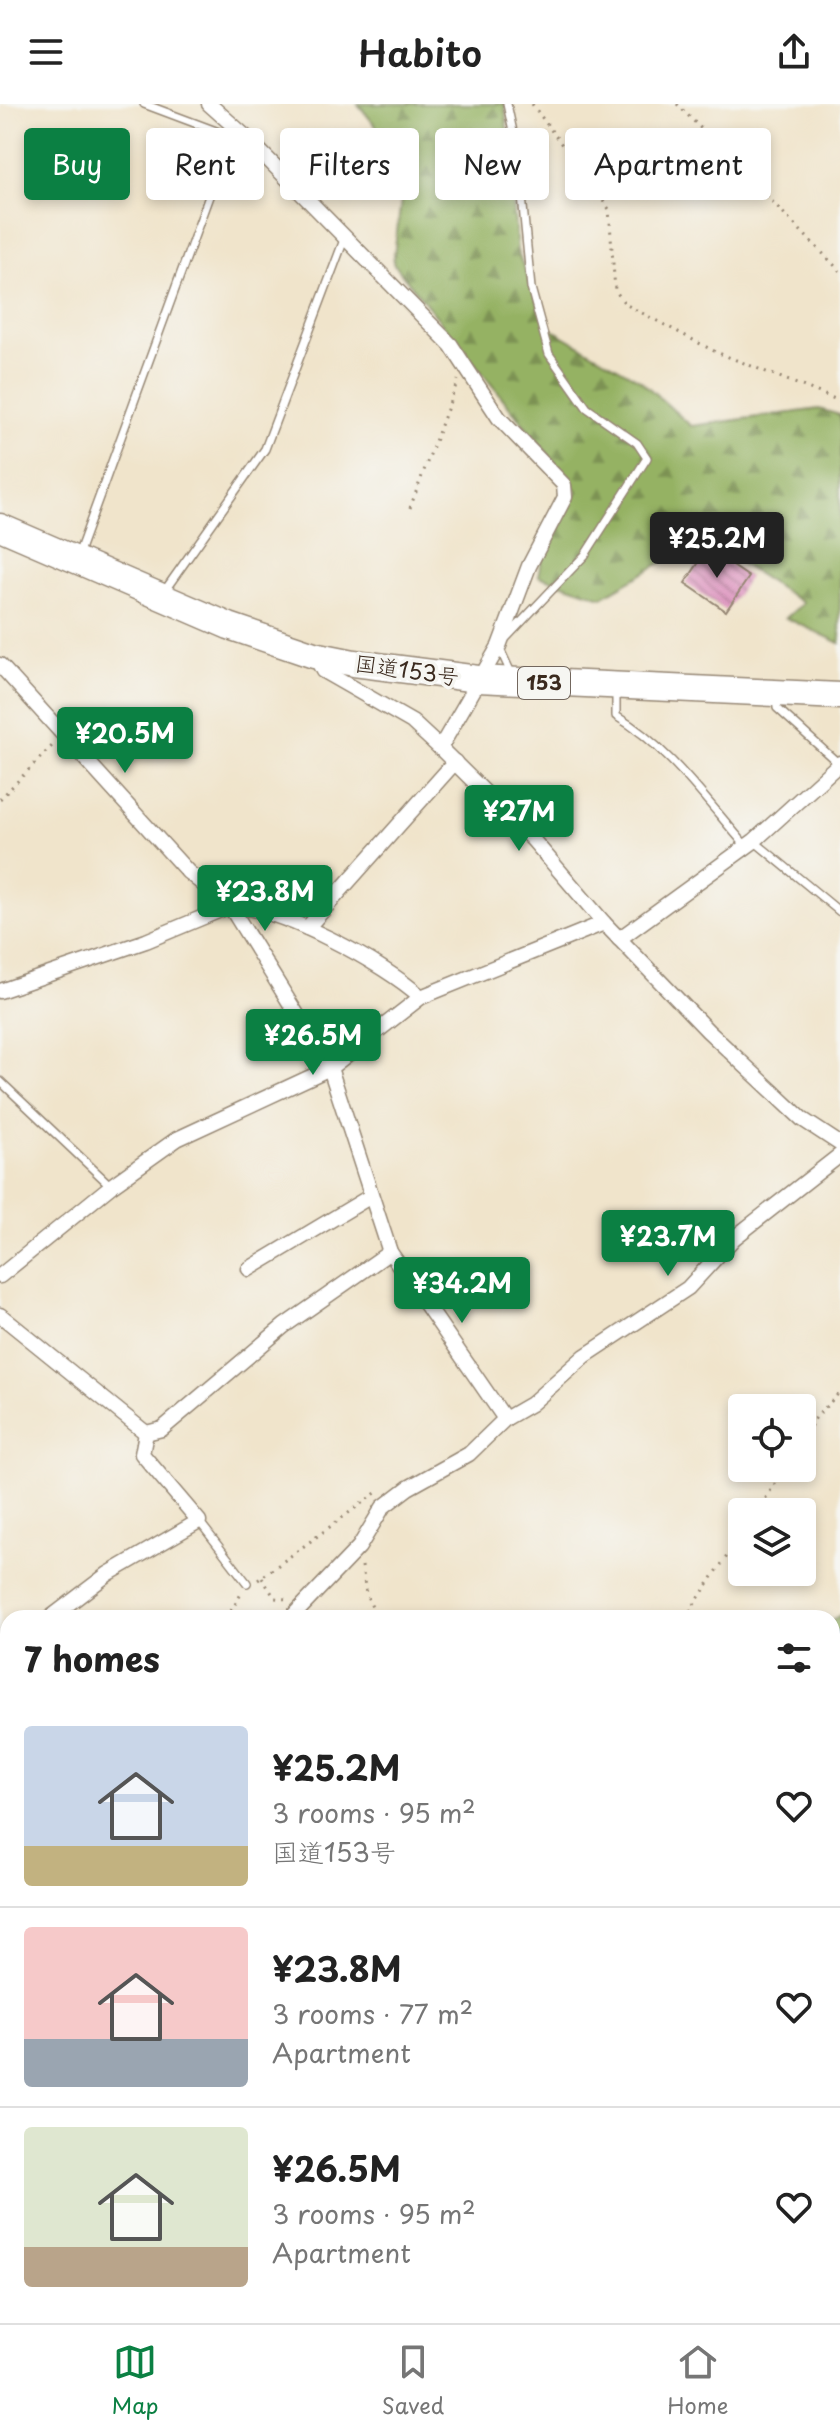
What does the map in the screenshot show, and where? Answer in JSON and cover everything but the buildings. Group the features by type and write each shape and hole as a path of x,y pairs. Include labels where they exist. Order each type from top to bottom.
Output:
{"highway":[{"name":"国道153号","path":"0,527 159,599 314,655 414,673 478,679 840,696"}],"street":[{"path":"209,104 235,128"},
{"path":"264,155 451,345 499,418 564,485 565,497 529,566 499,646 440,748"},
{"path":"314,655 323,671 412,722 440,748 533,840 604,923 708,1031 802,1119 840,1144"},
{"path":"0,665 188,872 230,906 330,1068 356,1138 390,1252 505,1419"},
{"path":"307,928 455,762"},
{"path":"619,939 750,844 839,763"},
{"path":"0,991 146,941 230,906 245,906 307,928 404,981 421,997"},
{"path":"0,1276 111,1186 177,1139 330,1068 421,997 604,923"},
{"path":"299,1610 359,1547 383,1507 410,1487 469,1454 505,1419 531,1404 585,1356 688,1288 734,1238 840,1155"},
{"path":"249,1269 371,1196"},
{"path":"146,1433 162,1429 284,1326 390,1252"},
{"path":"0,1315 146,1433"},
{"path":"61,1610 108,1574 199,1521 142,1454 146,1433"}],"lane":[{"path":"144,104 209,128"},
{"path":"507,104 518,155 531,288 549,354 587,408 637,443 647,458 585,555 499,646 514,681"},
{"path":"76,561 208,200"},
{"path":"159,599 265,449 345,237"},
{"path":"616,686 616,716 630,724 685,776 750,844 840,912"},
{"path":"776,694 777,708 839,763"},
{"path":"0,1081 111,1186"},
{"path":"199,1521 247,1583"}],"path":[{"path":"532,104 609,209 615,290 625,304 716,352 840,401"},
{"path":"677,104 840,271"},
{"path":"410,508 464,365"},
{"path":"0,799 63,735"},
{"path":"816,1417 840,1392"},
{"path":"232,1610 247,1583 262,1578 367,1496 382,1490 410,1487"},
{"path":"359,1547 366,1594 373,1610"},
{"path":"690,1610 728,1555"},
{"path":"262,1578 275,1598 284,1601 291,1598"}],"green space":[{"path":"358,104 505,104 507,128 435,128 435,200 513,200 517,251 548,327 640,380 691,426 819,409 840,415 840,643 786,618 803,603 702,539 602,597 539,576 544,548 578,491 393,263 401,200 419,200 419,128 377,128"}]}
